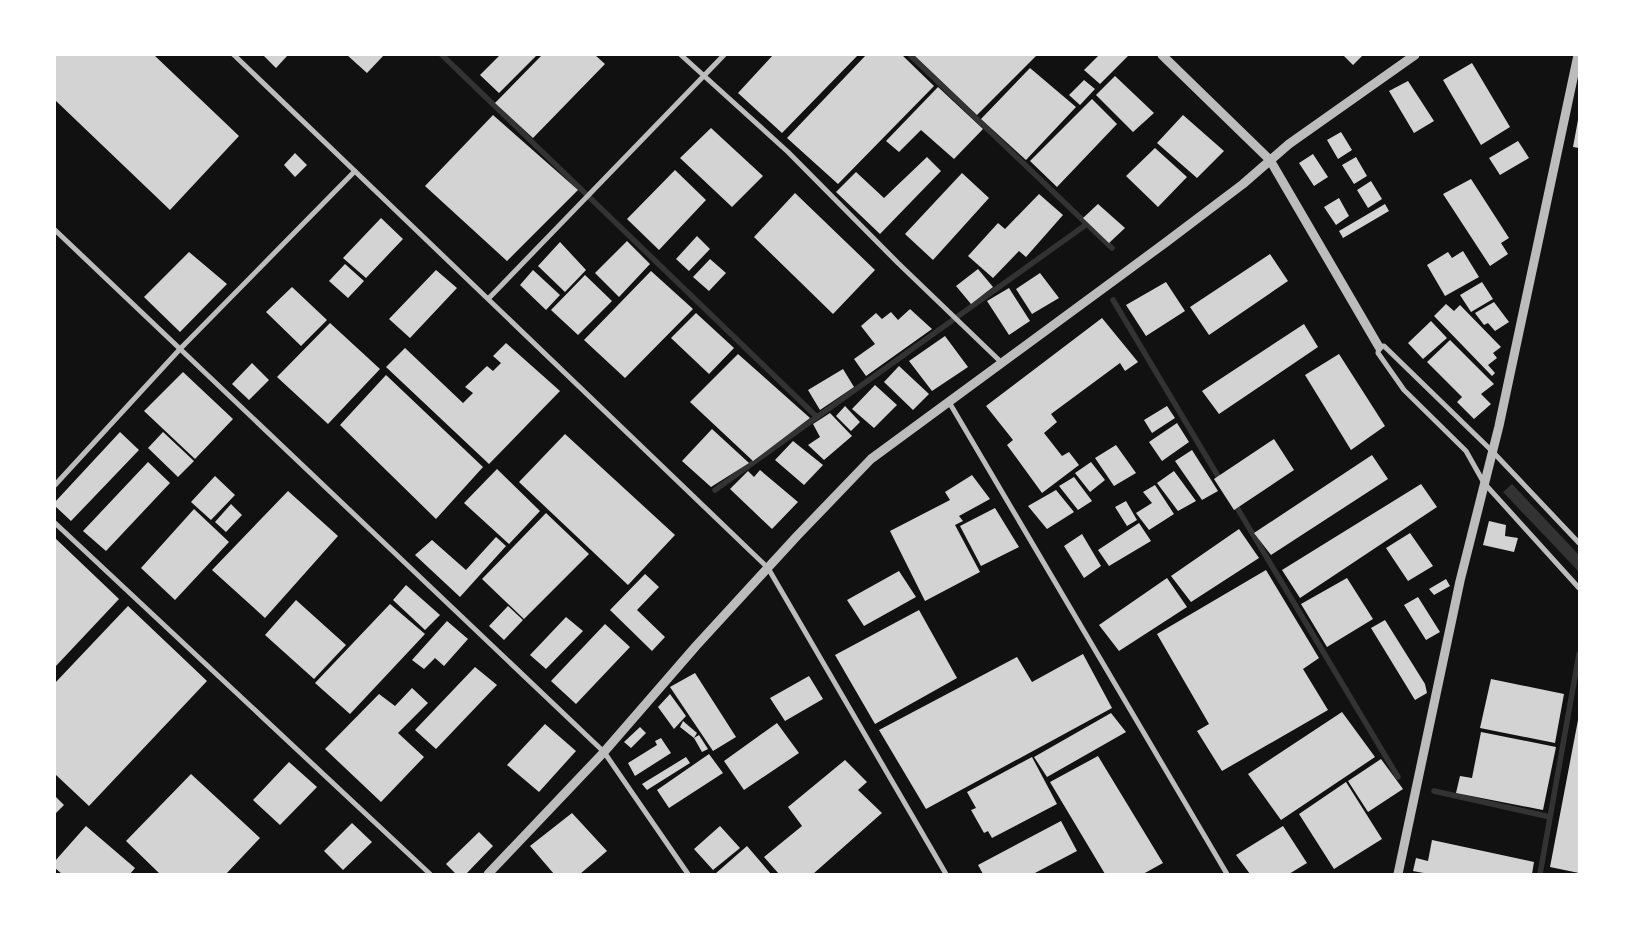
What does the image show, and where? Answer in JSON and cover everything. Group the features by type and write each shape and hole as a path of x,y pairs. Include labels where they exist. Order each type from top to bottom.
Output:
{"street":[{"path":"234,55 768,568 946,874"},
{"path":"681,55 788,152 898,263 1002,363"},
{"path":"489,298 724,55"},
{"path":"1162,55 1270,160 1379,347 1378,353 1404,390 1466,451 1484,483 1579,588"},
{"path":"488,874 604,752 696,646 843,486 871,459 1165,243 1243,184 1289,144 1415,55"},
{"path":"1398,874 1460,581 1492,451 1578,55"},
{"path":"55,485 180,349 355,171"},
{"path":"55,230 604,752 688,874"},
{"path":"1379,347 1384,346 1492,451 1579,543"},
{"path":"949,402 1227,874"},
{"path":"55,523 430,874"}],"shaded area":[{"path":"1512,484 1579,555 1579,572 1503,492"}],"building":[{"path":"55,55 154,55 239,136 170,210 55,100"},
{"path":"263,55 288,55 276,68"},
{"path":"347,55 384,55 367,73"},
{"path":"500,55 537,55 499,93 480,75"},
{"path":"542,55 595,55 605,64 533,138 495,103"},
{"path":"773,55 858,55 782,133 738,93"},
{"path":"866,55 902,55 934,86 838,184 787,138"},
{"path":"914,55 1037,55 977,115"},
{"path":"1099,55 1128,56 1100,84 1084,70"},
{"path":"1343,55 1363,55 1353,65"},
{"path":"1472,63 1510,127 1481,145 1443,80"},
{"path":"1030,68 1076,107 1026,160 981,119"},
{"path":"1115,76 1154,113 1133,132 1096,95"},
{"path":"1084,80 1095,89 1080,105 1069,95"},
{"path":"1408,81 1434,121 1414,133 1389,91"},
{"path":"938,87 983,129 954,159 921,130 899,152 886,141"},
{"path":"1092,99 1117,124 1057,187 1030,161"},
{"path":"493,115 578,190 507,261 425,186"},
{"path":"1183,115 1224,151 1197,178 1157,143"},
{"path":"1579,120 1579,148 1573,147"},
{"path":"711,128 763,176 732,207 680,158"},
{"path":"1341,132 1352,150 1338,159 1327,140"},
{"path":"1518,141 1529,158 1500,175 1489,158"},
{"path":"1155,148 1187,177 1158,207 1126,176"},
{"path":"295,153 307,165 295,177 284,165"},
{"path":"1313,154 1328,177 1314,186 1299,163"},
{"path":"927,157 941,171 880,234 836,192 856,172 884,198"},
{"path":"1356,157 1367,176 1354,184 1342,165"},
{"path":"675,170 706,200 659,250 627,219"},
{"path":"962,173 989,198 933,260 905,234"},
{"path":"1471,179 1509,238 1501,243 1508,254 1490,266 1443,194"},
{"path":"1371,181 1382,199 1368,208 1357,190"},
{"path":"795,193 875,270 833,314 754,237"},
{"path":"1039,194 1063,215 1026,257 1019,251 993,278 968,256 998,223 1005,229"},
{"path":"1339,198 1349,216 1336,225 1324,207"},
{"path":"1098,204 1125,228 1109,243 1083,218"},
{"path":"1385,204 1389,211 1343,238 1339,231"},
{"path":"381,218 403,239 366,278 343,258"},
{"path":"697,236 710,249 689,271 676,259"},
{"path":"627,241 650,264 619,297 595,273"},
{"path":"560,242 586,270 565,292 538,266"},
{"path":"1463,251 1479,277 1445,296 1427,265 1448,252 1452,258"},
{"path":"189,252 227,284 180,332 144,297"},
{"path":"1270,254 1288,281 1209,335 1190,307"},
{"path":"710,259 726,273 709,291 693,277"},
{"path":"345,264 364,281 348,298 329,281"},
{"path":"978,269 993,287 971,304 956,286"},
{"path":"436,270 457,288 410,338 389,319"},
{"path":"533,270 560,295 546,310 520,285"},
{"path":"651,271 693,309 625,378 584,340"},
{"path":"1040,273 1059,298 1032,314 1016,289"},
{"path":"585,275 612,301 578,335 551,310"},
{"path":"1166,282 1185,311 1146,336 1126,305"},
{"path":"1482,282 1493,299 1471,312 1460,295"},
{"path":"292,287 327,320 301,346 266,312"},
{"path":"1009,288 1030,321 1009,335 987,301"},
{"path":"1494,302 1509,322 1495,331 1488,323 1484,325 1475,313"},
{"path":"1446,304 1454,311 1460,305 1501,347 1493,353 1497,358 1488,365 1495,373 1492,376 1434,316"},
{"path":"910,309 932,329 866,376 854,359 875,344 861,326 876,313 882,319 891,312 898,320"},
{"path":"696,313 734,348 709,374 671,338"},
{"path":"1102,318 1138,362 1125,371 1120,363 1051,414 1057,422 1044,433 1062,456 1069,452 1079,465 1042,493 1007,445 1013,440 986,406"},
{"path":"1431,321 1447,338 1423,359 1408,343"},
{"path":"330,323 380,369 328,424 277,377"},
{"path":"1304,324 1318,347 1219,414 1202,391"},
{"path":"945,336 968,367 932,391 909,361"},
{"path":"1450,340 1494,384 1481,394 1491,404 1474,419 1457,402 1462,397 1427,362"},
{"path":"506,343 560,391 489,464 386,367 405,348 463,403 473,393 465,387 487,366 493,371 501,363 493,356"},
{"path":"738,354 810,418 753,461 690,402"},
{"path":"1339,354 1385,426 1351,450 1305,375"},
{"path":"252,363 269,380 249,400 232,384"},
{"path":"899,366 929,394 913,410 884,382"},
{"path":"843,369 854,387 820,410 808,390"},
{"path":"183,372 233,419 195,459 144,411"},
{"path":"386,375 483,467 436,519 340,425"},
{"path":"875,385 897,405 874,428 852,409"},
{"path":"845,406 860,422 851,431 836,416"},
{"path":"1167,406 1175,418 1152,433 1144,420"},
{"path":"830,413 852,436 824,460 808,445 820,437 813,424"},
{"path":"1177,423 1189,442 1162,461 1149,442"},
{"path":"712,429 749,463 711,487 682,461"},
{"path":"120,432 139,450 71,521 55,506 55,502"},
{"path":"163,432 194,461 178,477 148,448"},
{"path":"565,434 675,535 628,585 519,482"},
{"path":"1274,439 1294,470 1234,510 1214,479"},
{"path":"793,441 823,465 804,485 775,460"},
{"path":"1116,445 1136,473 1114,486 1095,458"},
{"path":"1192,450 1218,491 1202,500 1175,461"},
{"path":"1372,455 1388,479 1271,555 1254,533"},
{"path":"148,462 170,483 106,551 83,531"},
{"path":"1091,462 1105,480 1090,492 1075,473"},
{"path":"497,469 540,511 509,544 464,503"},
{"path":"760,470 798,502 772,529 730,489 748,471 754,477"},
{"path":"1174,471 1196,501 1178,511 1157,483"},
{"path":"972,475 990,499 959,516 963,521 955,525 980,572 925,601 890,531 950,500 945,492"},
{"path":"215,476 235,495 211,520 191,502"},
{"path":"1074,477 1092,501 1078,510 1059,486"},
{"path":"1421,484 1437,507 1300,598 1282,570"},
{"path":"1155,485 1174,514 1149,530 1136,513 1152,503 1143,492"},
{"path":"1056,490 1074,512 1047,529 1028,506"},
{"path":"288,491 338,536 265,618 212,570"},
{"path":"1126,501 1137,520 1127,526 1115,507"},
{"path":"231,504 242,515 226,532 215,522"},
{"path":"995,508 1019,547 981,566 960,526"},
{"path":"194,509 229,542 175,600 141,568"},
{"path":"546,513 589,554 524,619 482,579"},
{"path":"1489,521 1506,525 1505,536 1518,538 1514,552 1483,545"},
{"path":"1139,523 1151,541 1109,566 1098,550"},
{"path":"1239,529 1259,558 1191,602 1171,576"},
{"path":"1410,533 1433,566 1408,581 1386,548"},
{"path":"1082,534 1101,566 1084,578 1064,546"},
{"path":"496,537 506,546 460,597 415,555 432,540 466,570"},
{"path":"55,538 119,599 55,667"},
{"path":"1266,570 1319,658 1303,669 1328,710 1222,771 1197,731 1209,724 1157,634"},
{"path":"899,571 916,597 864,626 847,600"},
{"path":"645,574 659,587 637,610 665,637 652,651 610,610"},
{"path":"1167,578 1187,607 1119,651 1099,625"},
{"path":"1347,578 1373,619 1327,647 1301,604"},
{"path":"1446,579 1450,586 1434,595 1429,589"},
{"path":"406,585 440,615 425,630 393,600"},
{"path":"1418,597 1440,632 1426,640 1404,605"},
{"path":"296,600 346,645 314,679 265,635"},
{"path":"390,604 425,634 350,714 315,683"},
{"path":"128,606 207,681 89,806 55,774 55,683"},
{"path":"508,606 523,620 504,640 489,626"},
{"path":"919,610 957,678 875,724 835,655"},
{"path":"566,617 583,631 546,669 530,655"},
{"path":"1385,620 1425,684 1427,693 1415,700 1371,628"},
{"path":"447,621 468,639 444,666 435,658 424,669 412,660"},
{"path":"605,624 630,647 576,704 551,681"},
{"path":"1083,654 1112,708 926,809 879,730 1017,657 1032,682"},
{"path":"475,667 497,685 436,749 415,730"},
{"path":"695,673 736,737 713,751 670,687"},
{"path":"809,676 823,699 785,721 770,698"},
{"path":"1491,679 1564,694 1555,743 1480,728"},
{"path":"412,688 428,703 398,733 424,757 381,802 325,749 379,694 395,706"},
{"path":"670,694 686,716 674,729 658,707"},
{"path":"1342,712 1375,757 1281,820 1248,774"},
{"path":"1111,713 1126,732 1047,777 1034,757"},
{"path":"1579,720 1579,873 1550,867"},
{"path":"683,721 697,733 694,738 680,727"},
{"path":"777,723 799,753 744,790 724,761"},
{"path":"545,724 576,751 539,792 507,765"},
{"path":"640,727 646,733 631,748 624,742"},
{"path":"1481,732 1556,747 1543,810 1456,793 1460,776 1472,778"},
{"path":"699,735 708,749 702,752 694,738"},
{"path":"661,738 671,753 635,776 628,763 657,745 655,741"},
{"path":"709,754 723,773 669,808 657,790"},
{"path":"1098,756 1163,863 1143,874 1105,874 1050,782"},
{"path":"686,757 690,763 647,790 642,784"},
{"path":"1032,757 1057,804 992,838 988,831 984,833 971,810 976,808 967,792"},
{"path":"1381,759 1403,789 1368,812 1348,781"},
{"path":"845,760 867,782 858,790 882,813 813,874 779,874 764,857 802,826 788,807"},
{"path":"289,762 317,787 280,825 253,800"},
{"path":"191,774 260,838 226,874 160,874 126,841"},
{"path":"1346,782 1382,839 1334,869 1299,814"},
{"path":"55,796 64,805 55,814"},
{"path":"572,813 607,851 580,874 554,874 530,846"},
{"path":"1061,821 1077,851 1033,874 983,874 978,865"},
{"path":"352,823 372,842 343,870 324,851"},
{"path":"86,826 135,868 130,874 62,874 55,868 55,861"},
{"path":"720,826 740,848 713,870 694,849"},
{"path":"1283,826 1307,863 1289,874 1250,874 1236,855"},
{"path":"479,832 493,846 466,874 456,874 446,864"},
{"path":"1432,840 1534,862 1532,874 1429,874 1413,871 1416,858 1428,861"},
{"path":"747,846 771,874 715,874"}],"waterway":[{"path":"442,55 817,417"},
{"path":"910,55 1112,248"},
{"path":"715,490 1087,224"},
{"path":"1113,300 1222,483"},
{"path":"1233,501 1398,777"},
{"path":"1540,874 1579,654"},
{"path":"1434,791 1550,817"}]}
